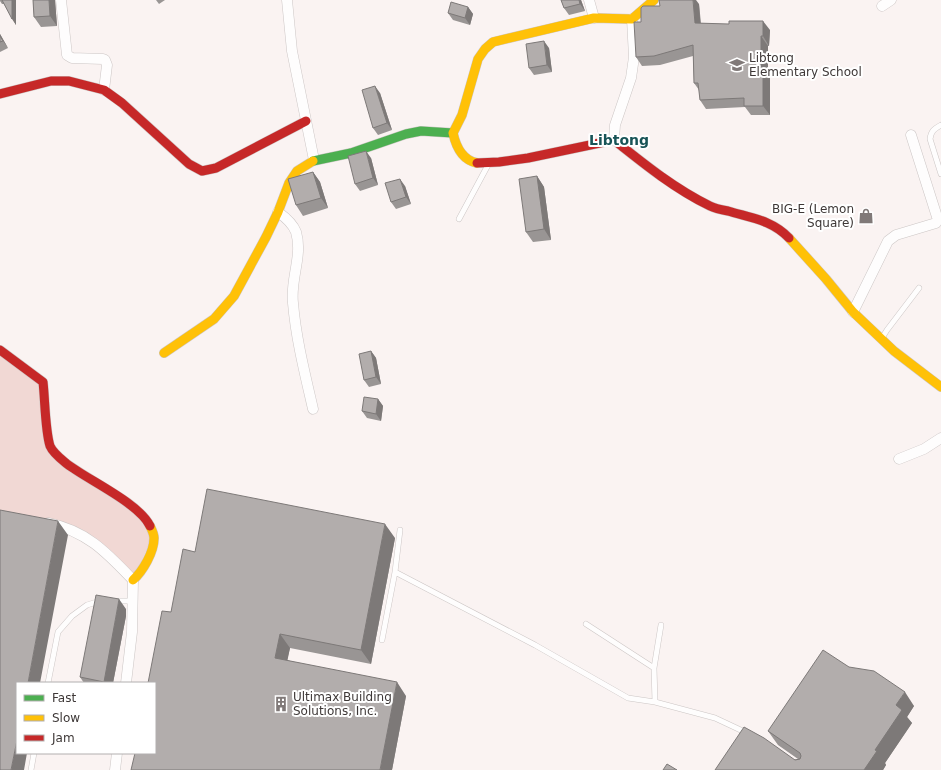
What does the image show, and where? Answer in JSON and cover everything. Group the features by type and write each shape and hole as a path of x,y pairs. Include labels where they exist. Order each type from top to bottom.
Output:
{"street":[{"path":"61,0 67,55 72,58 105,60 107,64 104,90"},
{"path":"287,0 292,51 314,160"},
{"path":"589,0 594,18"},
{"path":"614,140 530,158 489,163 473,162 461,154 455,144 452,132 462,115 478,59 484,49 493,42 594,18 632,19 654,0"},
{"path":"614,140 615,125 631,78 634,57 632,19"},
{"path":"0,94 51,81 69,81 104,90 122,103 189,164 202,171 216,168 229,162 306,121"},
{"path":"164,353 214,318 234,296 278,212 288,183 297,171 314,160 351,154 406,134 421,131 452,132"},
{"path":"853,312 888,241 896,235 936,223 938,220 910,135"},
{"path":"614,140 651,170 702,202 712,207 776,225 826,279 853,312 894,351 941,387"},
{"path":"278,212 288,219 296,231 299,247 292,301 298,340 313,409"},
{"path":"0,350 43,382 50,447 59,457 84,476 128,503 147,521 154,534 154,542 145,568 134,580 132,632 126,682"},
{"path":"899,460 924,449 941,438"},
{"path":"35,521 64,526 84,536 109,554 134,580"},
{"path":"115,770 117,754"}],"lane":[{"path":"941,125 933,130 930,134 930,139 941,174"},
{"path":"459,219 489,163"},
{"path":"881,339 919,288"},
{"path":"382,640 395,572 400,530"},
{"path":"395,572 535,645 628,698 655,702 715,718 754,737"},
{"path":"48,682 58,632 72,616 87,605 104,601"},
{"path":"111,601 132,601"},
{"path":"586,624 654,668"},
{"path":"655,702 654,668 661,625"},
{"path":"31,770 34,754"}],"shaded area":[{"path":"0,350 43,382 50,447 128,503 154,534 133,580 84,536 0,514"}],"building":[{"path":"2,0 12,0 12,19"},
{"path":"33,0 49,0 50,16 34,17"},
{"path":"561,0 579,0 580,4 564,8"},
{"name":"Libtong Elementary School","path":"659,0 693,0 695,23 729,24 729,21 763,21 763,36 761,36 761,68 763,68 763,106 744,106 744,98 700,100 698,83 694,83 693,45 654,56 636,57 634,22 641,22 641,8 643,6 660,6"},
{"path":"451,2 468,7 465,18 448,13"},
{"path":"544,41 547,65 529,68 526,44"},
{"path":"375,86 387,123 373,128 362,90"},
{"path":"366,151 373,178 355,184 348,156"},
{"path":"313,172 321,198 296,205 288,179"},
{"path":"537,176 544,229 526,232 519,179"},
{"path":"400,179 406,197 391,202 385,183"},
{"path":"371,351 376,377 364,380 359,354"},
{"path":"364,397 378,399 376,414 362,411"},
{"path":"207,489 385,524 361,650 280,634 275,658 397,682 380,770 131,770 135,754 156,754 156,682 148,682 162,611 171,612 183,549 195,552"},
{"path":"0,510 58,521 28,682 16,682 16,745 11,770 0,770"},
{"path":"96,595 119,599 104,682 80,677"},
{"path":"823,650 849,667 874,671 905,692 896,705 902,710 875,750 877,751 864,770 715,770 744,727 764,738 795,760 800,759 800,753 768,731"},
{"path":"667,764 677,770 663,770"}],"traffic: fast":[{"path":"313,161 351,153 406,134 421,131 453,133"}],"traffic: slow":[{"path":"477,163 467,159 460,152 453,133 462,115 478,59 485,49 493,42 594,18 632,19 654,0"},
{"path":"164,353 214,319 234,296 266,237 278,212 289,183 297,171 313,161"},
{"path":"789,238 853,312 894,351 941,387"},
{"path":"133,580 144,566 154,543 154,536 150,526"}],"traffic: jam":[{"path":"0,94 51,81 69,81 104,90 122,103 189,164 202,171 216,168 306,121"},
{"path":"477,163 528,158 614,140 660,176 684,192 714,208 768,223 776,227 789,238"},
{"path":"0,350 43,382 46,423 51,449 67,464 124,500 144,517 150,526"}],"place":[{"name":"Libtong Elementary School","path":"737,65"},
{"name":"BIG-E (Lemon Square)","path":"866,216"},
{"name":"Ultimax Building Solutions, Inc.","path":"281,704"}],"district":[{"name":"Libtong","path":"619,140"}]}
